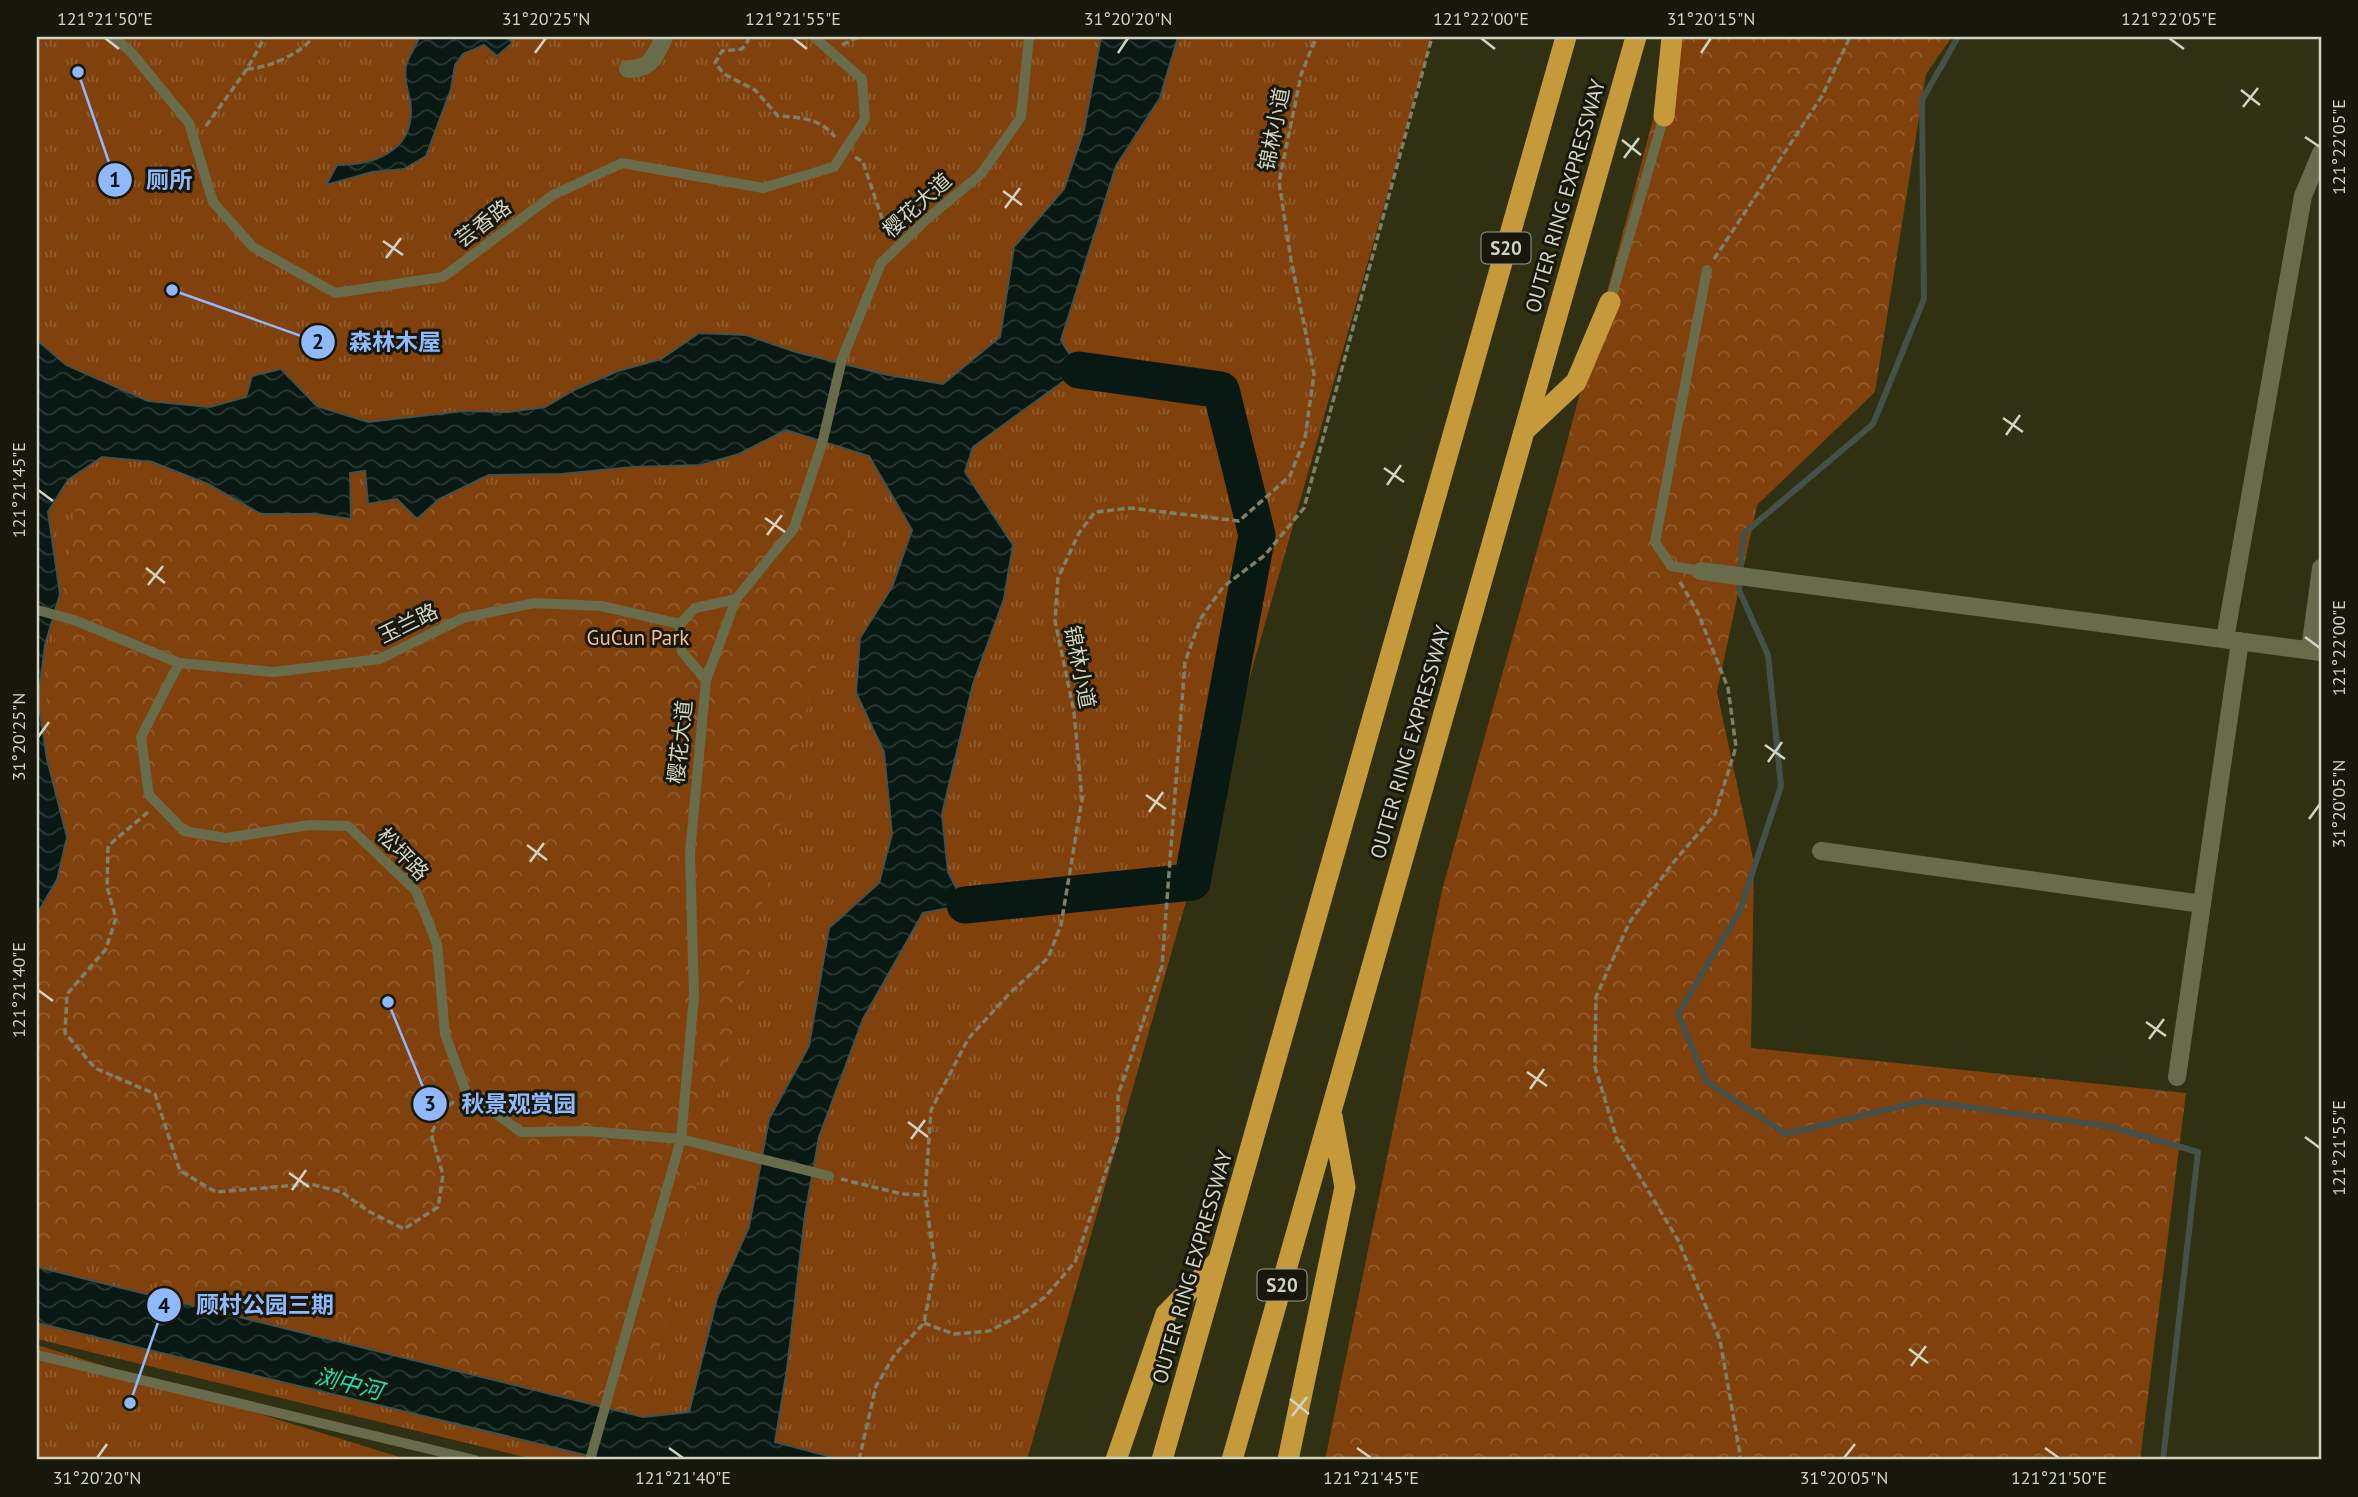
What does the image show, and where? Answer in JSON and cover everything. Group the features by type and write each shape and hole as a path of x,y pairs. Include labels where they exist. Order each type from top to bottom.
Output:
{"highway":[{"name":"OUTER RING EXPRESSWAY","path":"1162,1460 1566,37"},
{"name":"OUTER RING EXPRESSWAY","path":"1232,1460 1636,37"},
{"path":"1664,116 1672,37"},
{"path":"1524,430 1576,382 1610,302"},
{"path":"1288,1460 1345,1187 1331,1110"},
{"path":"1116,1460 1166,1314 1219,1260"}],"street":[{"path":"628,69 642,69 653,61 663,40 661,37"},
{"path":"2178,1077 2202,904 2232,640 2303,196 2321,153"},
{"path":"1701,570 2309,650 2321,568"},
{"path":"1821,851 2202,904"}],"lane":[{"name":"芸香路","path":"113,37 131,52 189,123 213,202 253,247 335,293 443,277 554,195 622,163 763,188 834,167 865,119 862,79 814,37"},
{"name":"樱花大道","path":"590,1460 681,1139 694,997 690,853 706,680 736,599 794,528 822,444 842,359 881,263 981,174 1021,117 1029,37"},
{"path":"1610,302 1664,116"},
{"path":"1701,570 1671,566 1655,542 1707,270"},
{"path":"680,624 695,608 736,599"},
{"name":"玉兰路","path":"37,610 74,620 179,663 274,671 380,659 463,618 534,603 601,606 680,624"},
{"name":"樱花大道","path":"680,624 682,652 706,680"},
{"name":"松坪路","path":"179,663 141,737 149,795 184,831 226,838 310,825 348,826 415,891 437,944 445,1034 466,1092"},
{"path":"466,1092 520,1132 586,1131 681,1139 829,1176"},
{"path":"37,1355 475,1460"}],"path":[{"path":"195,142 247,69 265,37"},
{"path":"247,69 258,69 306,47 313,37"},
{"path":"747,37 748,41 742,50 722,51 715,63 724,74 755,90 778,116 807,118 830,130 845,150 863,162 893,251"},
{"name":"锦林小道","path":"925,1195 932,1110 937,1098 968,1039 1010,993 1048,958 1061,925 1082,799 1074,712 1055,621 1058,578 1079,533 1095,512 1131,508 1238,520 1290,476 1305,438 1314,374 1291,260 1279,182 1301,75 1316,37"},
{"path":"924,1323 954,1334 989,1331 1019,1316 1045,1297 1075,1262 1118,1136 1118,1095 1162,966 1185,662 1201,618 1223,587 1265,555 1304,508 1432,37"},
{"path":"1707,270 1822,96 1850,37"},
{"path":"1671,566 1698,612 1728,688 1736,747 1716,814 1672,864 1629,923 1596,997 1595,1068 1617,1139 1678,1240 1720,1340 1741,1460"},
{"path":"157,804 108,846 107,887 116,918 106,949 67,994 65,1033 94,1068 155,1094 180,1171 216,1192 310,1184 331,1189 342,1192 368,1211 404,1229 438,1207 443,1175 431,1134 443,1110 466,1092"},
{"path":"829,1176 902,1194 925,1195 935,1264 924,1323 895,1354 876,1386 859,1460"}],"green space":[{"name":"GuCun Park","path":"37,37 1432,37 1027,1460 537,1460 37,1339"},
{"path":"1675,37 1952,37 1926,74 1875,392 1757,505 1717,692 1754,863 1751,1048 2186,1093 2140,1460 1325,1460 1442,890 1564,453"},
{"path":"858,488 643,1417 37,1247 37,758 78,491"},
{"path":"37,1345 409,1460 37,1460"}],"water":[{"path":"419,37 508,37 512,43 497,56 484,45 463,54 455,65 451,89 426,156 404,169 372,172 326,185 337,165 376,159 387,154 405,137 410,125 411,110 406,66"},
{"name":"浏中河","path":"1101,37 1178,37 1160,98 1116,166 1061,340 1079,370 973,447 965,472 1013,545 1004,599 973,684 942,814 948,872 965,905 923,913 863,1019 819,1137 805,1215 787,1369 775,1442 843,1460 606,1460 37,1323 37,1267 643,1417 689,1412 717,1298 749,1227 769,1119 809,1046 829,928 879,883 892,834 884,752 856,693 860,638 892,587 912,530 869,456 786,430 739,454 701,465 633,467 561,474 489,475 439,499 417,519 397,499 368,504 365,471 350,473 351,519 314,514 261,514 208,484 152,462 102,457 68,480 48,512 60,594 45,645 38,700 47,759 67,837 57,880 37,914 37,334 38,341 66,365 148,401 210,407 246,397 252,376 281,369 317,406 368,422 464,411 508,412 545,407 576,389 618,371 661,359 699,333 746,335 796,352 888,375 943,384 1000,337 1014,247 1064,189 1084,130"}],"waterway":[{"path":"1958,37 1922,100 1924,299 1873,424 1743,534 1739,590 1768,655 1781,786 1740,910 1678,1014 1706,1081 1786,1134 1923,1101 2108,1126 2198,1152 2163,1460"},
{"path":"965,905 1192,882 1257,535 1221,390 1079,370"}],"place":[{"name":"厕所","path":"78,72"},
{"name":"森林木屋","path":"172,290"},
{"name":"秋景观赏园","path":"388,1002"},
{"name":"顾村公园三期","path":"130,1403"}]}
